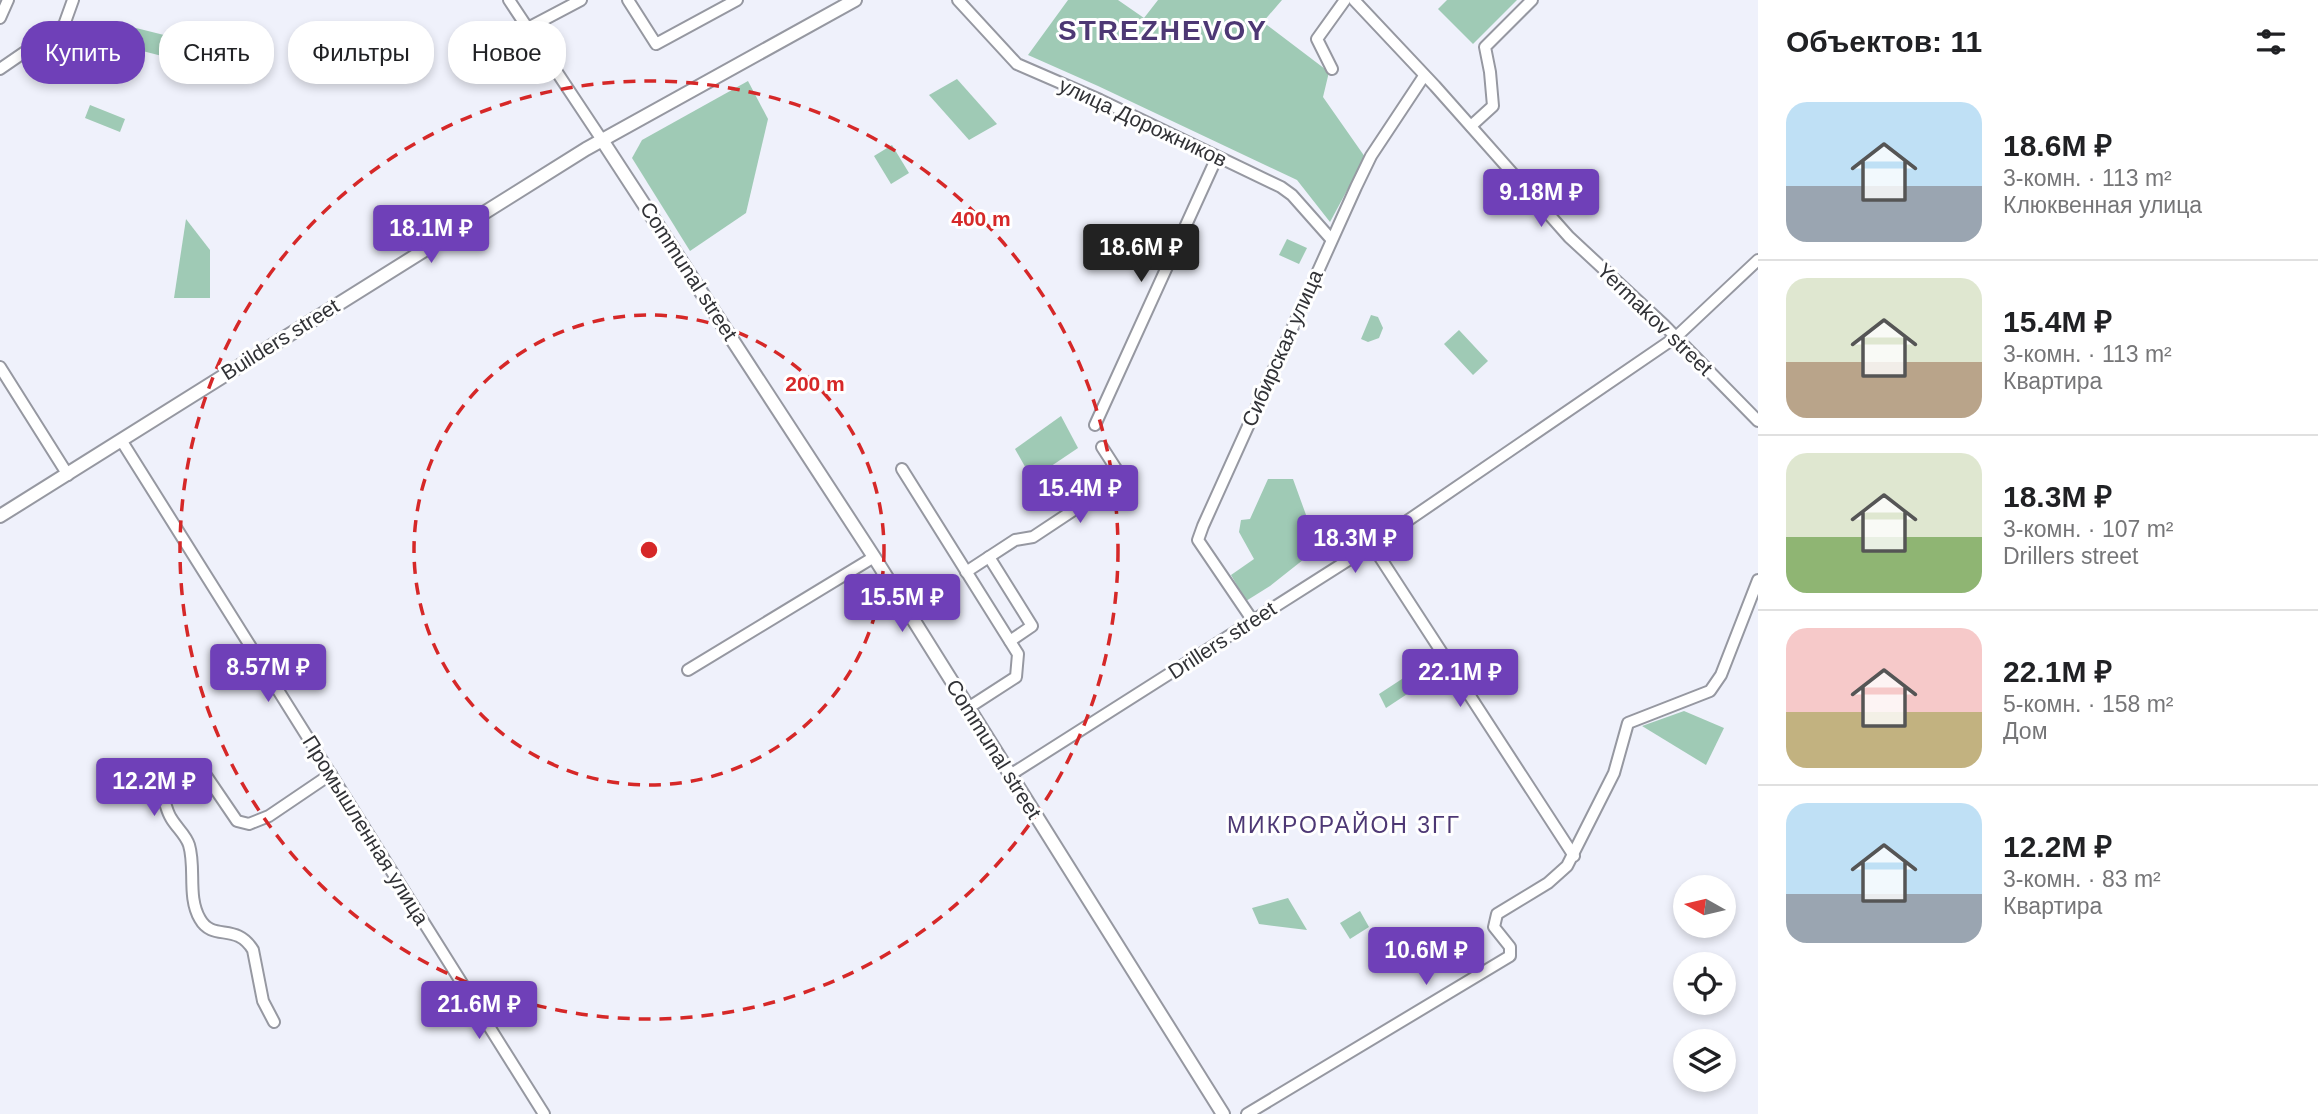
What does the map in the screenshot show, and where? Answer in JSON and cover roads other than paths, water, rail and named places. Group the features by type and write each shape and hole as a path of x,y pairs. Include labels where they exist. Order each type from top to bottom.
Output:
{"main road":[{"name":"Builders street","path":"0,516 602,140 855,0"},
{"name":"Communal street","path":"602,140 874,556 1223,1114"}],"street":[{"path":"0,18 8,0"},
{"path":"0,69 64,26 74,0"},
{"path":"509,0 523,21"},
{"path":"541,21 581,0"},
{"path":"644,0 630,3 656,44 655,57"},
{"path":"656,44 737,0"},
{"name":"улица Дорожников","path":"958,0 1017,64 1281,187 1292,195 1331,239"},
{"path":"1332,69 1317,39 1345,0"},
{"name":"Yermakov street","path":"1354,0 1569,237 1676,337 1758,421"},
{"path":"1471,126 1493,106 1485,47 1532,0"},
{"name":"Сибирская улица","path":"1253,621 1198,540 1331,239 1371,156 1424,76"},
{"path":"565,84 602,140"},
{"path":"1095,425 1217,156"},
{"name":"Drillers street","path":"1010,775 1372,545 1676,337 1758,260"},
{"path":"0,368 68,475"},
{"name":"Промышленная улица","path":"121,440 544,1114"},
{"path":"966,572 1015,540 1033,537 1122,478 1102,447"},
{"path":"902,469 1018,654 1016,677 968,708"},
{"path":"1372,545 1574,856"},
{"path":"688,670 874,556"},
{"path":"989,557 1032,626 1010,641"},
{"path":"1247,1114 1510,956 1510,947 1494,927 1497,914 1559,875 1574,856 1614,773 1628,723 1710,691 1721,675 1758,580"},
{"path":"274,1022 263,1001 253,950 249,944 240,935 210,930 200,920 194,900 189,844 170,817 163,797 175,777 194,771 205,775 237,821 249,824 269,816 331,774"}],"district":[{"name":"STREZHEVOY","path":"1163,30"},
{"name":"МИКРОРАЙОН 3ГГ","path":"1344,825"}]}
